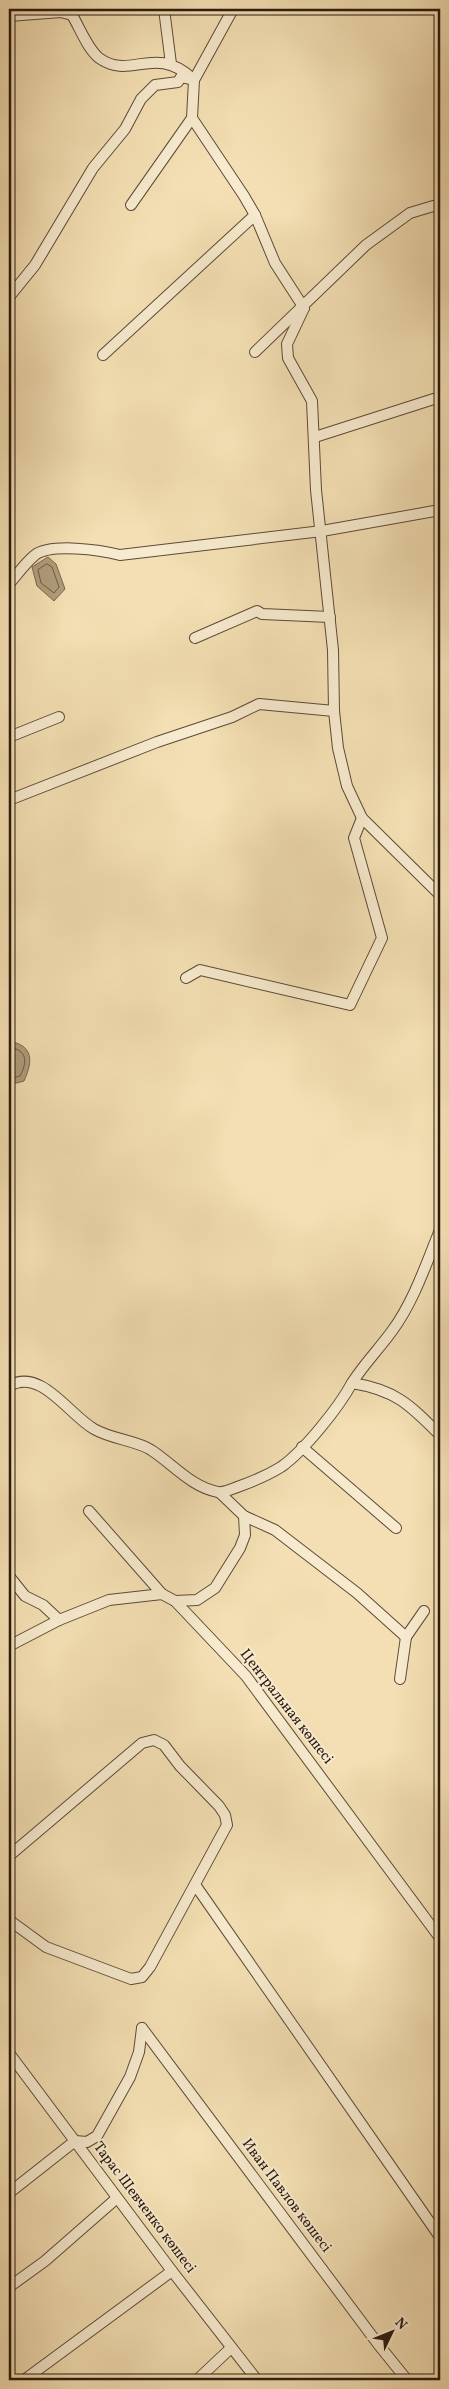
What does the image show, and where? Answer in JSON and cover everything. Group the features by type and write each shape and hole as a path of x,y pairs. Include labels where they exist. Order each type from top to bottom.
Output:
{"street":[{"path":"164,9 171,64"},
{"path":"131,205 192,118 194,80 233,9"},
{"path":"9,16 61,12 72,15 98,57 112,65 123,67 156,62 171,64 181,68 194,80"},
{"path":"9,297 35,265 93,168 125,129 141,99 155,85 178,82 181,77 194,80"},
{"path":"192,118 255,215 275,263 304,308"},
{"path":"255,352 304,308 366,245 410,213 440,204"},
{"path":"103,355 255,215"},
{"path":"304,308 287,344 288,358 312,401 316,490 322,530 333,650 334,711 338,748 347,786 362,818 440,895"},
{"path":"315,438 440,397"},
{"path":"9,584 35,555 45,550 100,550 120,555 322,530 440,510"},
{"path":"195,638 257,610 262,614 330,617"},
{"path":"9,800 157,742 232,717 259,704 334,711"},
{"path":"9,737 59,717"},
{"path":"186,978 200,970 350,1005 382,938 354,838 362,818"},
{"path":"220,1493 260,1479 282,1466 302,1447 344,1397 367,1360 392,1331 409,1303 440,1230"},
{"path":"9,1386 18,1381 29,1382 54,1394 93,1429 116,1439 149,1448 196,1484 220,1493 244,1516 275,1530 357,1592 406,1637"},
{"path":"352,1383 367,1385 396,1395 440,1435"},
{"path":"302,1447 396,1528"},
{"name":"Центральная көшесі","path":"89,1511 162,1594 175,1601 246,1676 440,1938"},
{"path":"175,1601 198,1600 215,1588 240,1548 245,1536 244,1516"},
{"path":"9,1576 25,1596 43,1605 59,1620"},
{"path":"9,1646 59,1620 109,1600 162,1594"},
{"path":"400,1679 406,1637 424,1611"},
{"path":"9,1856 142,1743 154,1740 164,1745 180,1766 225,1815 227,1825 196,1886 150,1967 142,1977 131,1979 46,1947 9,1920"},
{"path":"196,1886 440,2237"},
{"name":"Иван Павлов көшесі","path":"75,2141 87,2142 97,2136 130,2076 139,2052 142,2028 378,2344 408,2380"},
{"name":"Тарас Шевченко көшесі","path":"9,2053 172,2271 257,2380"},
{"path":"9,2193 75,2141"},
{"path":"9,2287 45,2261 117,2198"},
{"path":"24,2380 172,2271"},
{"path":"197,2380 231,2348"}],"water":[{"path":"48,557 56,564 65,589 54,601 37,586 32,567"},
{"path":"9,1041 23,1047 29,1055 30,1061 24,1081 9,1085"}]}
